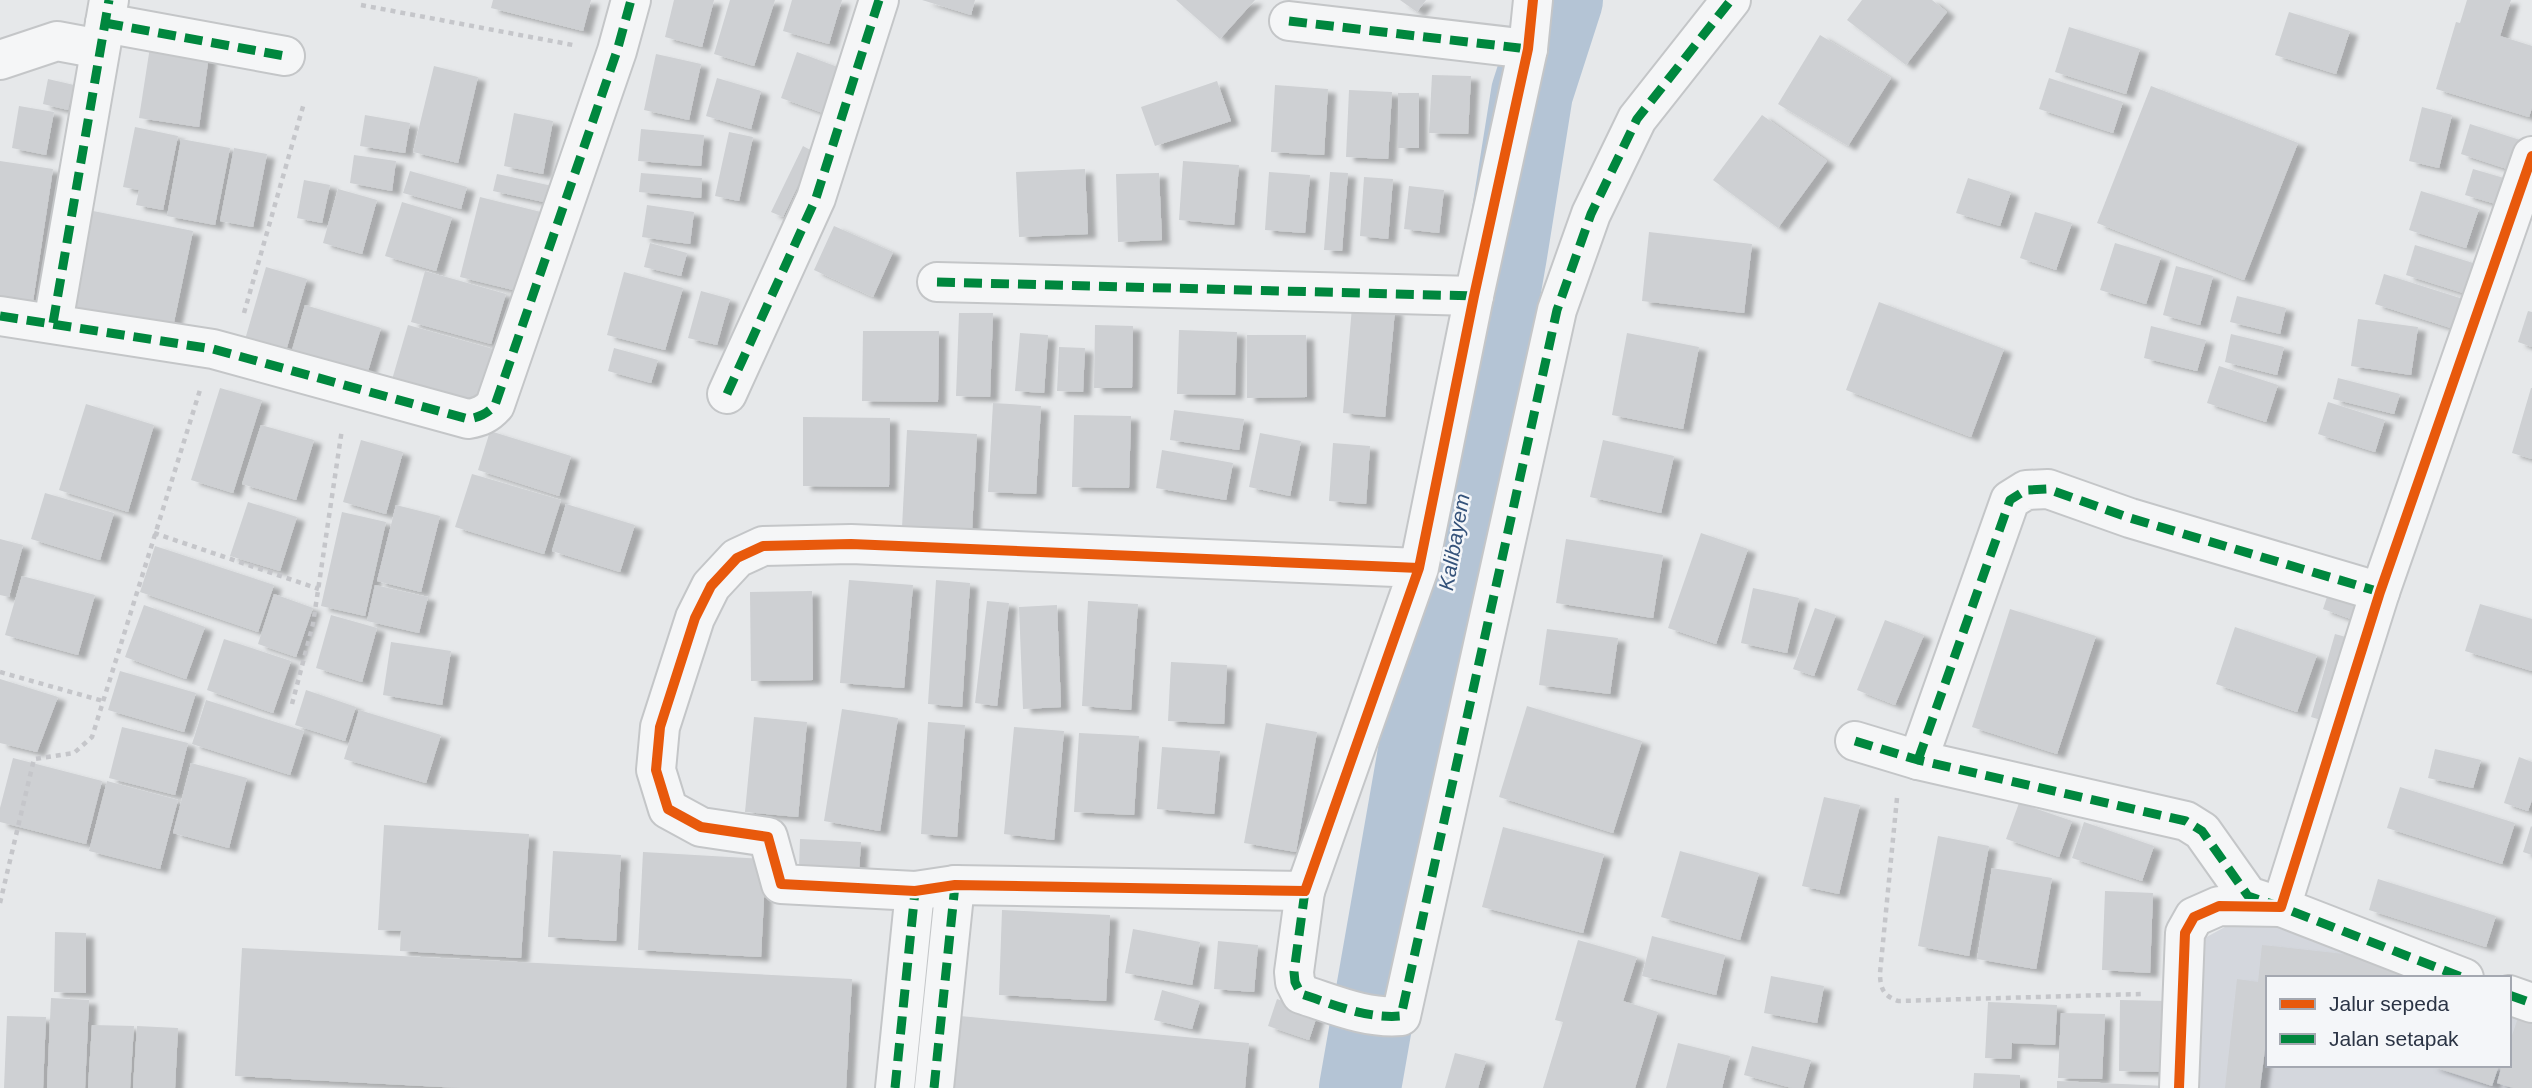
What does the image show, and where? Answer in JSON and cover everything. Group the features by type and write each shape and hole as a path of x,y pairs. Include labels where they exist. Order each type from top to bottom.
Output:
{"street":[{"path":"0,316 223,352 468,419 488,412 495,405 617,51 631,0"},
{"path":"727,394 816,198 878,0"},
{"path":"1533,0 1528,49 1419,568 1305,891 1294,972 1297,989 1301,994 1372,1015 1401,1016 1557,310 1591,214 1637,119 1731,0"},
{"path":"1289,21 1528,49"},
{"path":"52,323 104,24"},
{"path":"0,60 104,24 285,56"},
{"path":"2281,907 2306,835 2380,592 2532,156"},
{"path":"937,282 1474,296"},
{"path":"1910,758 2010,500 2026,490 2048,489 2130,518 2380,592"},
{"path":"1305,891 955,885 915,891 781,884 768,836 701,827 668,809 656,770 660,727 695,618 711,586 737,558 764,546 851,544 1419,568"},
{"path":"1855,741 1910,758 2186,821 2202,831 2248,896 2459,976"},
{"path":"934,1088 955,885"},
{"path":"895,1088 915,891"},
{"path":"2179,1088 2185,933 2194,917 2219,906 2281,907"},
{"path":"2511,996 2532,1003"}],"path":[{"path":"361,5 445,19 534,39 617,51"},
{"path":"0,903 34,760 74,753 92,737 154,533 223,352 304,103"},
{"path":"292,704 313,624 348,387"},
{"path":"154,533 319,589"},
{"path":"0,672 103,701"},
{"path":"1910,758 1880,973 1880,984 1886,996 1898,1001 2182,992"}],"shaded area":[{"path":"2245,916 2430,976 2266,976 2266,1067 2511,1067 2511,1002 2532,1009 2532,1088 2191,1088 2192,945"}],"building":[{"path":"493,0 591,0 583,31 491,8"},
{"path":"674,0 714,0 702,47 665,37"},
{"path":"730,0 775,0 754,66 714,54"},
{"path":"792,0 842,0 829,44 783,31"},
{"path":"922,0 975,0 971,15"},
{"path":"1176,0 1255,0 1220,39"},
{"path":"1400,0 1426,0 1417,12"},
{"path":"1862,0 1932,0 1947,12 1906,65 1847,20"},
{"path":"2467,0 2511,0 2500,36 2532,46 2532,108 2529,117 2436,89 2456,22 2460,23"},
{"path":"2289,12 2350,31 2336,74 2275,55"},
{"path":"2069,27 2140,49 2126,94 2055,72"},
{"path":"1820,35 1891,78 1848,146 1778,104"},
{"path":"150,47 209,55 199,127 139,118"},
{"path":"797,52 843,69 826,114 781,98"},
{"path":"656,54 701,64 689,120 644,110"},
{"path":"434,66 478,77 458,163 413,152"},
{"path":"1432,75 1471,76 1468,134 1429,133"},
{"path":"717,78 761,91 751,129 706,116"},
{"path":"2049,78 2123,102 2113,133 2039,109"},
{"path":"48,79 74,85 68,110 43,104"},
{"path":"1217,81 1231,121 1155,146 1141,107"},
{"path":"1275,85 1328,89 1324,155 1271,152"},
{"path":"2151,86 2298,143 2244,280 2097,223"},
{"path":"1349,90 1392,92 1388,159 1346,157"},
{"path":"1398,93 1419,93 1419,148 1398,148"},
{"path":"19,106 54,112 46,155 12,148"},
{"path":"2422,107 2452,115 2439,168 2409,161"},
{"path":"514,113 553,121 543,174 504,166"},
{"path":"365,115 410,123 405,153 360,146"},
{"path":"1762,115 1827,161 1778,228 1713,180"},
{"path":"2470,124 2520,140 2510,170 2461,154"},
{"path":"135,127 178,136 163,210 136,205 139,190 123,187"},
{"path":"641,129 704,135 701,166 638,161"},
{"path":"729,132 753,137 739,201 715,196"},
{"path":"181,139 230,148 215,225 167,216"},
{"path":"803,146 814,152 783,217 771,212"},
{"path":"234,148 267,154 253,227 220,221"},
{"path":"354,155 396,161 392,191 350,183"},
{"path":"0,161 53,169 32,308 0,304"},
{"path":"1183,161 1239,165 1234,225 1179,220"},
{"path":"1085,169 1088,234 1019,237 1016,172"},
{"path":"2473,169 2514,181 2506,207 2465,195"},
{"path":"410,171 467,187 461,209 403,193"},
{"path":"1269,172 1310,175 1305,233 1265,230"},
{"path":"1330,172 1348,173 1342,251 1324,250"},
{"path":"641,173 702,178 701,198 639,192"},
{"path":"1159,173 1162,240 1118,242 1116,174"},
{"path":"497,174 557,187 553,204 493,191"},
{"path":"1364,177 1393,179 1388,239 1360,236"},
{"path":"1968,178 2011,192 2000,226 1956,213"},
{"path":"304,180 330,185 322,223 297,218"},
{"path":"1409,186 1444,190 1439,233 1404,229"},
{"path":"338,189 377,200 362,254 323,243"},
{"path":"2421,191 2479,209 2466,248 2409,230"},
{"path":"480,197 541,212 521,292 460,277"},
{"path":"402,202 452,217 436,271 385,256"},
{"path":"647,205 694,212 690,244 642,237"},
{"path":"88,210 193,231 173,327 68,306"},
{"path":"2035,212 2072,223 2056,270 2020,258"},
{"path":"834,226 893,252 873,297 814,270"},
{"path":"1649,232 1752,244 1744,313 1642,301"},
{"path":"650,243 687,253 681,276 644,267"},
{"path":"2115,243 2161,257 2146,304 2100,290"},
{"path":"2415,245 2473,263 2463,293 2406,275"},
{"path":"2176,266 2213,276 2200,325 2163,315"},
{"path":"266,267 307,279 283,361 242,350"},
{"path":"425,271 506,294 491,344 411,322"},
{"path":"624,272 683,288 665,350 607,335"},
{"path":"2384,274 2463,299 2454,329 2375,304"},
{"path":"701,291 730,299 717,345 688,338"},
{"path":"2237,296 2286,308 2280,334 2230,322"},
{"path":"1879,302 2004,349 1971,437 1846,390"},
{"path":"305,305 381,328 366,378 290,357"},
{"path":"1352,307 1395,310 1385,417 1343,413"},
{"path":"2528,311 2532,312 2532,347 2518,342"},
{"path":"959,313 993,313 990,397 956,396"},
{"path":"2358,319 2418,327 2411,375 2351,366"},
{"path":"408,325 497,350 481,408 391,383"},
{"path":"1095,325 1133,326 1132,388 1094,388"},
{"path":"2151,326 2206,340 2197,371 2144,358"},
{"path":"1179,330 1237,332 1235,395 1177,394"},
{"path":"863,331 939,331 938,402 862,401"},
{"path":"1020,333 1048,335 1044,393 1015,391"},
{"path":"1627,333 1699,347 1683,429 1612,415"},
{"path":"2231,334 2284,347 2277,375 2225,362"},
{"path":"1247,335 1306,335 1307,397 1247,398"},
{"path":"1059,347 1085,348 1083,392 1057,391"},
{"path":"614,348 658,360 651,383 608,371"},
{"path":"2219,366 2278,385 2266,422 2207,403"},
{"path":"2338,378 2400,394 2394,414 2333,399"},
{"path":"220,388 262,400 233,493 191,480"},
{"path":"2532,388 2532,459 2512,453"},
{"path":"2328,402 2385,420 2375,452 2318,434"},
{"path":"993,403 1041,406 1036,494 988,492"},
{"path":"86,404 154,425 128,512 59,490"},
{"path":"1174,410 1244,419 1239,450 1170,440"},
{"path":"1074,415 1131,416 1129,488 1072,487"},
{"path":"803,417 890,418 889,487 803,486"},
{"path":"261,425 314,440 296,500 242,484"},
{"path":"907,430 977,434 972,531 902,528"},
{"path":"490,431 571,456 559,496 478,470"},
{"path":"1260,433 1301,441 1290,496 1249,487"},
{"path":"361,440 403,452 386,514 343,502"},
{"path":"1603,440 1674,456 1661,513 1590,497"},
{"path":"1333,443 1370,446 1366,504 1329,501"},
{"path":"1162,450 1233,463 1226,500 1156,488"},
{"path":"472,474 561,500 544,554 455,527"},
{"path":"45,493 114,513 100,560 31,539"},
{"path":"248,502 297,517 280,571 230,556"},
{"path":"566,504 635,525 620,572 552,551"},
{"path":"396,505 440,516 421,592 377,581"},
{"path":"342,512 386,522 365,616 321,606"},
{"path":"1701,533 1748,549 1716,644 1668,628"},
{"path":"0,539 23,545 9,597 0,595"},
{"path":"1566,539 1663,555 1653,618 1556,603"},
{"path":"155,546 274,585 258,632 140,592"},
{"path":"22,576 95,595 78,655 5,635"},
{"path":"849,580 913,585 904,688 840,683"},
{"path":"936,580 970,583 962,707 928,704"},
{"path":"375,585 428,597 419,633 367,621"},
{"path":"1753,588 1799,598 1787,653 1741,643"},
{"path":"2330,588 2366,601 2359,622 2323,609"},
{"path":"812,591 813,680 751,681 750,592"},
{"path":"274,594 313,608 296,657 258,644"},
{"path":"987,601 1009,603 997,706 975,703"},
{"path":"1088,601 1138,604 1131,710 1082,706"},
{"path":"2480,604 2532,619 2532,671 2465,651"},
{"path":"144,605 205,627 186,679 125,657"},
{"path":"1057,605 1061,707 1023,709 1019,607"},
{"path":"1815,608 1836,615 1814,676 1793,669"},
{"path":"2010,609 2096,636 2057,754 1972,727"},
{"path":"331,615 377,628 362,682 316,668"},
{"path":"1885,620 1924,635 1895,705 1857,690"},
{"path":"2235,627 2317,655 2297,712 2216,684"},
{"path":"1547,629 1618,638 1610,694 1539,685"},
{"path":"2335,634 2353,639 2328,722 2311,717"},
{"path":"224,639 291,661 273,713 207,690"},
{"path":"391,642 451,651 442,705 383,695"},
{"path":"1171,662 1227,665 1224,724 1168,721"},
{"path":"120,671 196,693 184,732 108,710"},
{"path":"0,679 58,697 37,752 0,743"},
{"path":"306,690 356,707 345,741 295,725"},
{"path":"206,700 304,731 290,775 192,744"},
{"path":"1527,706 1642,741 1613,833 1499,797"},
{"path":"842,709 898,718 880,831 824,821"},
{"path":"359,710 441,735 426,783 344,759"},
{"path":"754,717 807,722 798,817 745,812"},
{"path":"928,722 965,725 957,837 921,834"},
{"path":"1266,723 1317,732 1296,852 1244,843"},
{"path":"122,727 188,743 175,795 109,778"},
{"path":"1014,727 1064,731 1054,840 1004,834"},
{"path":"1079,733 1139,736 1134,815 1074,812"},
{"path":"1162,747 1220,751 1214,814 1157,809"},
{"path":"2435,749 2481,760 2473,788 2428,778"},
{"path":"2519,757 2532,762 2532,800 2528,811 2504,803"},
{"path":"13,758 102,781 86,844 0,822 0,808"},
{"path":"191,763 247,778 229,848 173,833"},
{"path":"107,781 178,800 160,869 89,851"},
{"path":"2400,787 2515,823 2502,864 2387,828"},
{"path":"1824,797 1860,805 1839,894 1802,886"},
{"path":"2019,803 2072,821 2059,857 2006,839"},
{"path":"2084,822 2154,846 2142,881 2072,858"},
{"path":"384,825 529,834 521,958 400,951 401,931 378,930"},
{"path":"1503,827 1604,854 1583,933 1482,907"},
{"path":"2532,827 2532,855 2523,852"},
{"path":"1938,836 1989,846 1969,956 1918,946"},
{"path":"800,839 861,842 859,871 799,868"},
{"path":"553,851 621,855 616,941 548,937"},
{"path":"1680,851 1759,873 1740,940 1661,917"},
{"path":"643,852 766,859 761,957 638,950"},
{"path":"1992,868 2052,878 2036,969 1977,959"},
{"path":"2378,879 2496,916 2486,947 2369,910"},
{"path":"2105,891 2153,893 2150,973 2102,970"},
{"path":"1002,910 1110,915 1106,1001 999,995"},
{"path":"1133,929 1200,942 1192,985 1125,973"},
{"path":"55,932 86,933 86,993 54,992"},
{"path":"1652,936 1725,955 1716,995 1642,976"},
{"path":"1578,940 1637,957 1623,1001 1658,1012 1635,1088 1543,1088 1563,1022 1555,1020"},
{"path":"1218,941 1258,945 1254,992 1214,989"},
{"path":"2262,945 2408,961 2406,976 2266,976 2266,1042 2260,1088 2225,1088 2237,979 2258,982"},
{"path":"242,948 852,979 846,1088 461,1088 235,1076"},
{"path":"1771,976 1824,986 1817,1023 1764,1013"},
{"path":"1162,990 1200,1001 1192,1029 1154,1020"},
{"path":"51,998 89,1000 85,1088 47,1088"},
{"path":"1277,999 1318,1013 1309,1040 1268,1026"},
{"path":"2120,1000 2167,1001 2166,1072 2119,1071"},
{"path":"1988,1002 2057,1005 2055,1045 2012,1043 2011,1059 1985,1058"},
{"path":"2061,1013 2105,1014 2102,1079 2058,1078"},
{"path":"2519,1015 2532,1019 2532,1088 2513,1088 2497,1083 2501,1067 2511,1067 2511,1038"},
{"path":"7,1016 46,1017 43,1088 4,1088"},
{"path":"960,1016 1249,1043 1245,1088 954,1088"},
{"path":"92,1025 134,1026 130,1088 88,1088"},
{"path":"137,1026 178,1028 175,1088 133,1088"},
{"path":"1678,1043 1730,1056 1722,1088 1666,1088"},
{"path":"1752,1046 1811,1060 1803,1088 1792,1088 1744,1075"},
{"path":"1455,1053 1486,1061 1478,1088 1445,1088"},
{"path":"2434,1067 2498,1067 2492,1086"},
{"path":"1974,1073 2020,1075 2020,1088 1973,1088"},
{"path":"2057,1081 2166,1086 2166,1088 2057,1088"}],"waterway":[{"name":"Kalibayem","path":"1360,1088 1532,93 1562,0"}],"marked path":[{"path":"53,323 109,0"},
{"path":"0,316 213,349 468,419 483,415 495,405 617,51 631,0"},
{"path":"727,394 816,198 879,0"},
{"path":"1305,891 1294,972 1301,994 1362,1013 1401,1016 1557,310 1591,214 1637,119 1731,0"},
{"path":"1289,21 1528,49"},
{"path":"105,23 285,56"},
{"path":"937,282 1474,296"},
{"path":"1918,760 2010,500 2026,490 2048,489 2130,518 2380,592"},
{"path":"1855,741 1918,760 2186,821 2202,831 2248,896 2459,976"},
{"path":"934,1088 955,885"},
{"path":"895,1088 915,891"},
{"path":"2511,996 2532,1003"}],"cycle path":[{"path":"1419,568 851,544 763,546 737,558 711,586 695,618 660,727 656,770 668,809 701,827 768,837 781,884 915,891 955,885 1305,891 1419,568 1528,49 1533,0"},
{"path":"2179,1088 2185,933 2194,917 2219,906 2281,907 2380,592 2532,156"}]}
